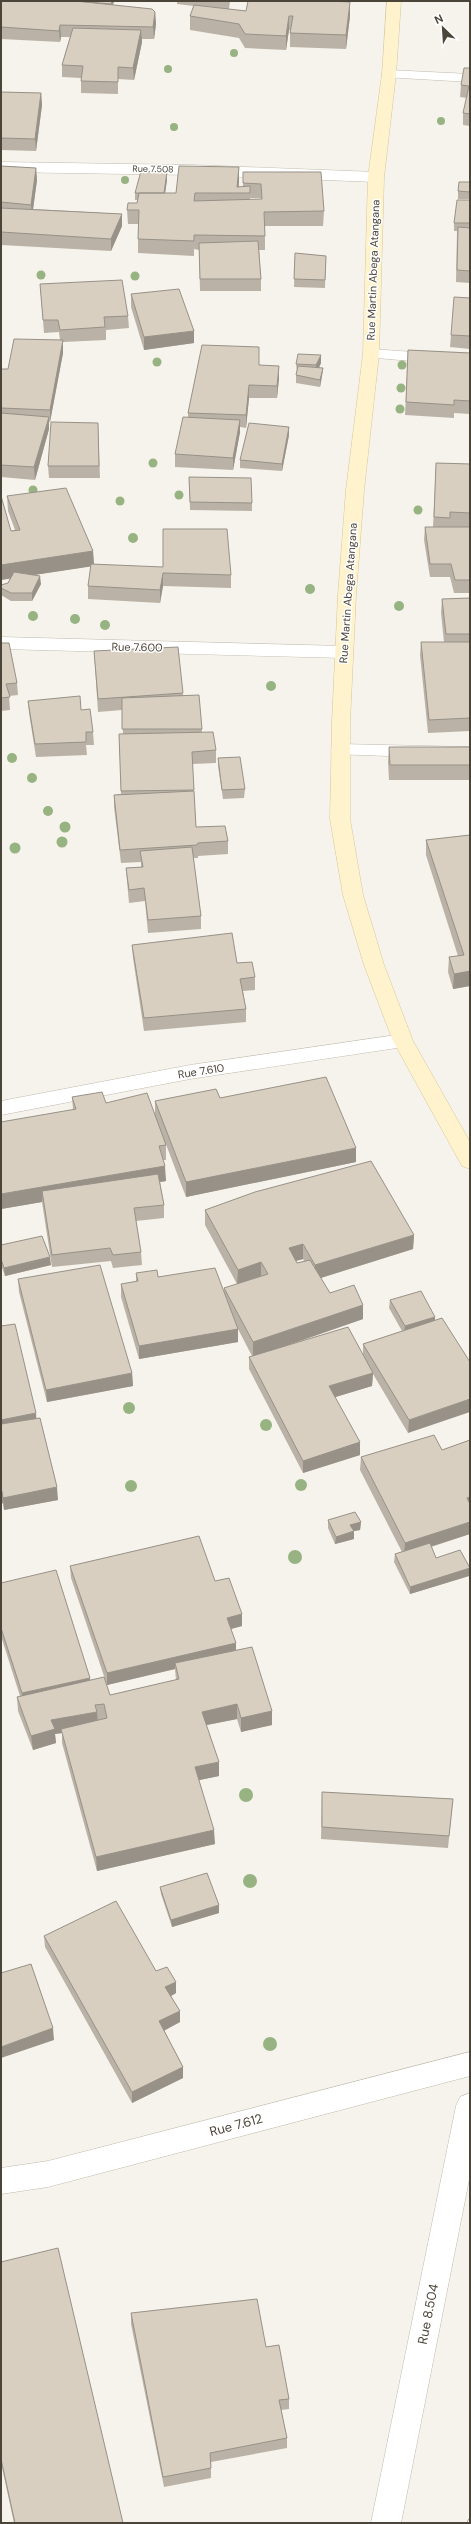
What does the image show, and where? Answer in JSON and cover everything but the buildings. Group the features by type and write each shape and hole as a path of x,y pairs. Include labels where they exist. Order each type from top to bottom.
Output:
{"main road":[{"name":"Rue Martin Abega Atangana","path":"394,1 390,74 376,177 371,354 355,490 344,652 340,750 340,819 353,895 374,965 403,1041 470,1161"}],"street":[{"path":"390,74 470,78"},
{"name":"Rue 7.508","path":"1,167 193,170 376,177"},
{"path":"371,354 470,361"},
{"name":"Rue 7.600","path":"1,643 344,652"},
{"path":"340,750 470,754"},
{"name":"Rue 7.610","path":"1,1108 190,1072 403,1041"},
{"name":"Rue 7.612","path":"1,2181 48,2174 470,2064"},
{"name":"Rue 8.504","path":"386,2523 470,2106"}]}
